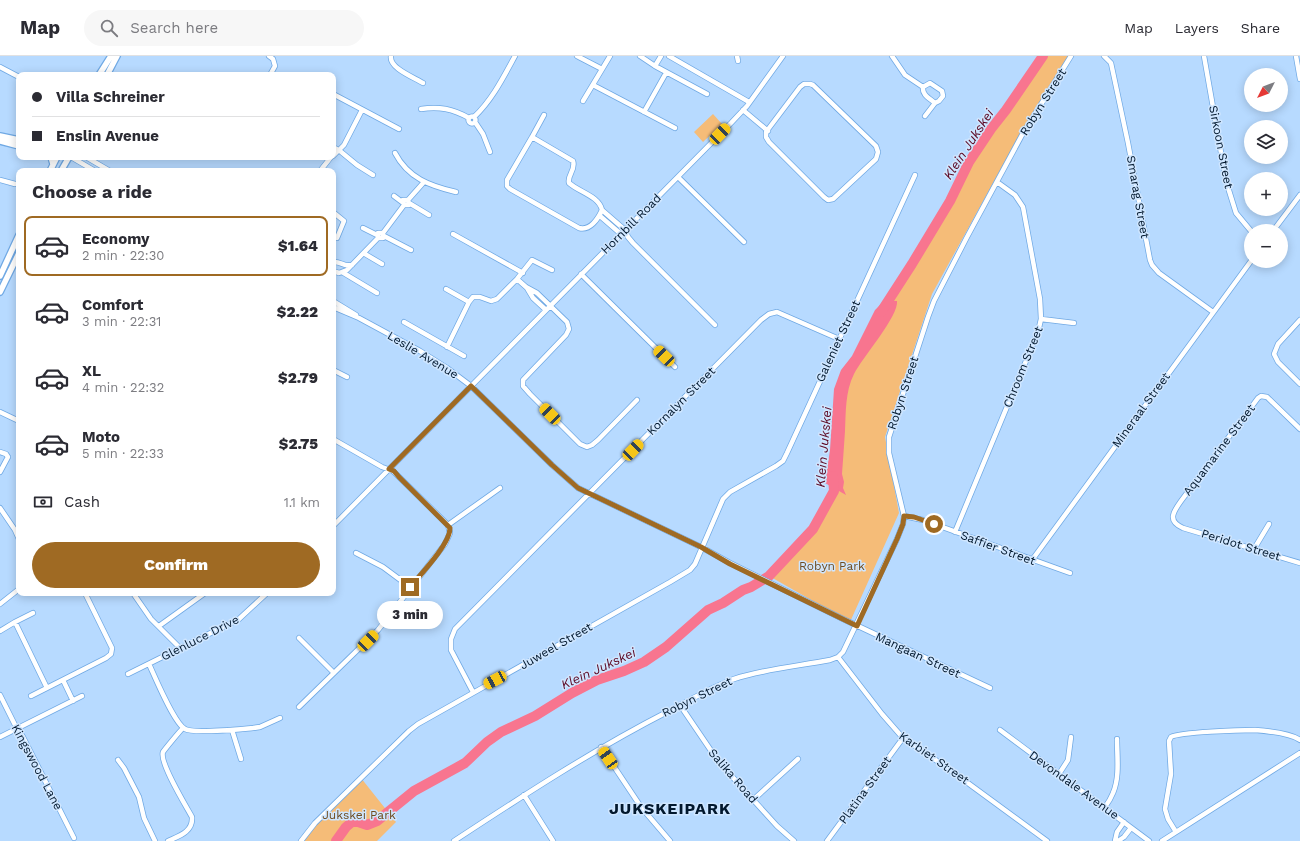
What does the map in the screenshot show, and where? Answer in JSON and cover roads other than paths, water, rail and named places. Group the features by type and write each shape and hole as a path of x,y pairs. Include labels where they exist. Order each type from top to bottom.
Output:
{"street":[{"path":"101,72 111,56"},
{"path":"108,72 116,56"},
{"path":"269,56 273,59 275,66 272,72"},
{"path":"391,56 391,62 395,66 423,83"},
{"path":"473,119 485,106 515,56"},
{"path":"578,56 602,70"},
{"path":"583,101 610,56"},
{"path":"640,56 655,66 707,94"},
{"path":"655,66 660,56"},
{"path":"669,56 749,102"},
{"path":"737,56 738,61"},
{"name":"Hornbill Road","path":"471,386 743,110 783,56"},
{"path":"892,56 905,75 923,87"},
{"name":"Robyn Street","path":"454,841 601,747 723,683 742,676 830,660 838,657 843,652 857,626 903,524 904,516 889,453 888,441 926,321 934,301 1022,135 1071,56"},
{"name":"Smarag Street","path":"1104,56 1111,63 1152,265 1159,273 1213,312"},
{"name":"Sirkoon Street","path":"1204,56 1226,181 1236,213 1245,224"},
{"path":"1296,56 1300,79"},
{"path":"0,67 16,75"},
{"path":"644,112 666,72"},
{"path":"923,87 930,83 942,91 943,96 935,103 925,116"},
{"path":"804,84 810,84 869,140 878,150 878,155 876,159 835,198 828,200 769,142 766,137 768,131 800,87 804,84"},
{"path":"593,85 675,128"},
{"path":"923,87 922,92 924,95 935,103"},
{"path":"336,96 399,129"},
{"path":"421,109 437,107 449,109 473,119 483,134 490,152"},
{"path":"336,154 344,145 362,110"},
{"path":"743,110 768,131"},
{"path":"544,115 508,180 508,187 583,229 588,228 600,216 602,210"},
{"path":"0,136 16,139"},
{"path":"532,137 574,161 574,168 568,180 569,183 592,197 600,204 602,210 625,230 628,237 715,325"},
{"path":"0,141 16,145"},
{"path":"336,149 352,162 373,175"},
{"path":"395,153 406,169 424,182 436,188 456,192"},
{"path":"52,160 54,164"},
{"path":"52,168 56,160"},
{"path":"75,160 90,168"},
{"path":"91,160 105,168"},
{"path":"322,168 329,160"},
{"name":"Galeniet Street","path":"701,547 725,496 772,469 782,461 787,453 915,174"},
{"path":"678,177 744,242"},
{"path":"0,180 15,184"},
{"path":"394,196 407,206 409,201 424,182"},
{"name":"Chroom Street","path":"955,532 1038,332 1042,319 1040,299 1023,207 1015,195 997,182"},
{"path":"1278,224 1300,195"},
{"path":"409,201 429,215"},
{"path":"363,228 382,239 403,203"},
{"path":"336,214 344,221 337,238"},
{"path":"600,216 621,235 628,237"},
{"path":"453,234 523,273"},
{"path":"383,235 411,250"},
{"path":"342,272 364,254 378,237"},
{"path":"0,276 16,241"},
{"path":"364,254 382,264"},
{"path":"0,292 16,259"},
{"path":"447,347 469,302 473,297 476,296 494,301 523,273 532,260 552,270"},
{"path":"336,262 347,266 352,265"},
{"name":"Mineraal Street","path":"1032,560 1245,268"},
{"path":"336,272 339,273 342,272 377,293"},
{"path":"581,274 675,367"},
{"path":"517,279 526,287 537,293 567,322 569,327 568,332 523,380 524,386 530,394 580,444 587,447 598,440 637,400"},
{"path":"526,287 533,298 546,310"},
{"path":"446,289 469,302"},
{"name":"Leslie Avenue","path":"336,303 359,318 420,351 447,368 471,386 552,465 574,484 589,494"},
{"name":"Leslie Avenue","path":"336,308 359,318"},
{"name":"Kornalyn Street","path":"473,692 451,652 450,641 453,632 469,614 761,320 769,314 779,313 839,339"},
{"path":"1042,319 1074,323"},
{"path":"1300,320 1278,344 1274,354 1278,362 1300,384"},
{"path":"404,322 464,356"},
{"path":"336,372 347,377"},
{"path":"336,523 471,386"},
{"name":"Aquamarine Street","path":"1182,528 1176,524 1173,519 1176,508 1258,398 1264,396 1267,397 1300,429"},
{"path":"0,412 16,420"},
{"path":"299,708 378,630 448,540 450,530 448,525 395,472 382,467 336,441"},
{"path":"0,452 6,454 8,457 0,472"},
{"path":"448,525 500,488"},
{"name":"Mangaan Street","path":"589,494 701,547 730,564 857,626 990,688"},
{"path":"0,508 16,532"},
{"name":"Saffier Street","path":"904,516 917,518 1070,573"},
{"path":"1254,549 1269,524"},
{"name":"Peridot Street","path":"1182,528 1300,563"},
{"name":"Juweel Street","path":"301,841 307,831 409,731 426,719 473,692 683,575 692,568 701,547"},
{"path":"356,553 383,567 410,587"},
{"path":"0,604 16,591"},
{"path":"31,696 106,658 112,652 112,648 86,596"},
{"path":"135,596 151,619 180,648"},
{"path":"159,626 201,596"},
{"name":"Glenluce Drive","path":"128,674 239,619 264,596"},
{"path":"0,631 33,612"},
{"path":"15,622 47,688"},
{"path":"299,638 334,673"},
{"name":"Karbiet Street","path":"838,657 882,714 903,738 946,766 1047,841"},
{"path":"149,664 171,709 183,728 188,731 257,728 280,718"},
{"path":"63,680 73,701"},
{"name":"Kingswood Lane","path":"0,695 74,838"},
{"path":"0,737 82,696"},
{"name":"Salika Road","path":"680,706 718,761 777,826 794,841"},
{"path":"168,841 187,831 191,827 192,822 192,817 165,767 162,757 166,748 183,728"},
{"path":"232,730 241,759"},
{"name":"Devondale Avenue","path":"1000,730 1106,807 1149,841"},
{"path":"1176,832 1168,819 1165,809 1171,774 1169,742 1171,737 1178,734 1255,730 1291,736 1300,740"},
{"path":"1059,774 1068,760 1071,737"},
{"name":"Platina Street","path":"827,841 903,738"},
{"path":"1106,807 1113,794 1118,774 1117,739"},
{"path":"601,747 642,807 670,841"},
{"path":"1162,841 1300,753"},
{"path":"753,800 798,759"},
{"path":"118,760 124,768 139,797 142,804 144,818 155,841"},
{"path":"524,795 553,841"},
{"path":"1115,841 1117,832 1124,822"},
{"path":"1118,841 1124,838 1131,828"}],"waterway":[{"name":"Klein Jukskei","path":"881,312 950,201 969,162 1043,56"},
{"name":"Klein Jukskei","path":"336,841 346,827 352,822 367,825 377,821 414,791 465,763 487,742 501,732 535,716 572,693 597,680 624,671 644,662 666,647 708,610 769,576 813,529 834,491 833,476"}],"district":[{"name":"JUKSKEIPARK","path":"670,808"}],"park label":[{"name":"Robyn Park","path":"832,566"},
{"name":"Jukskei Park","path":"359,815"}]}
